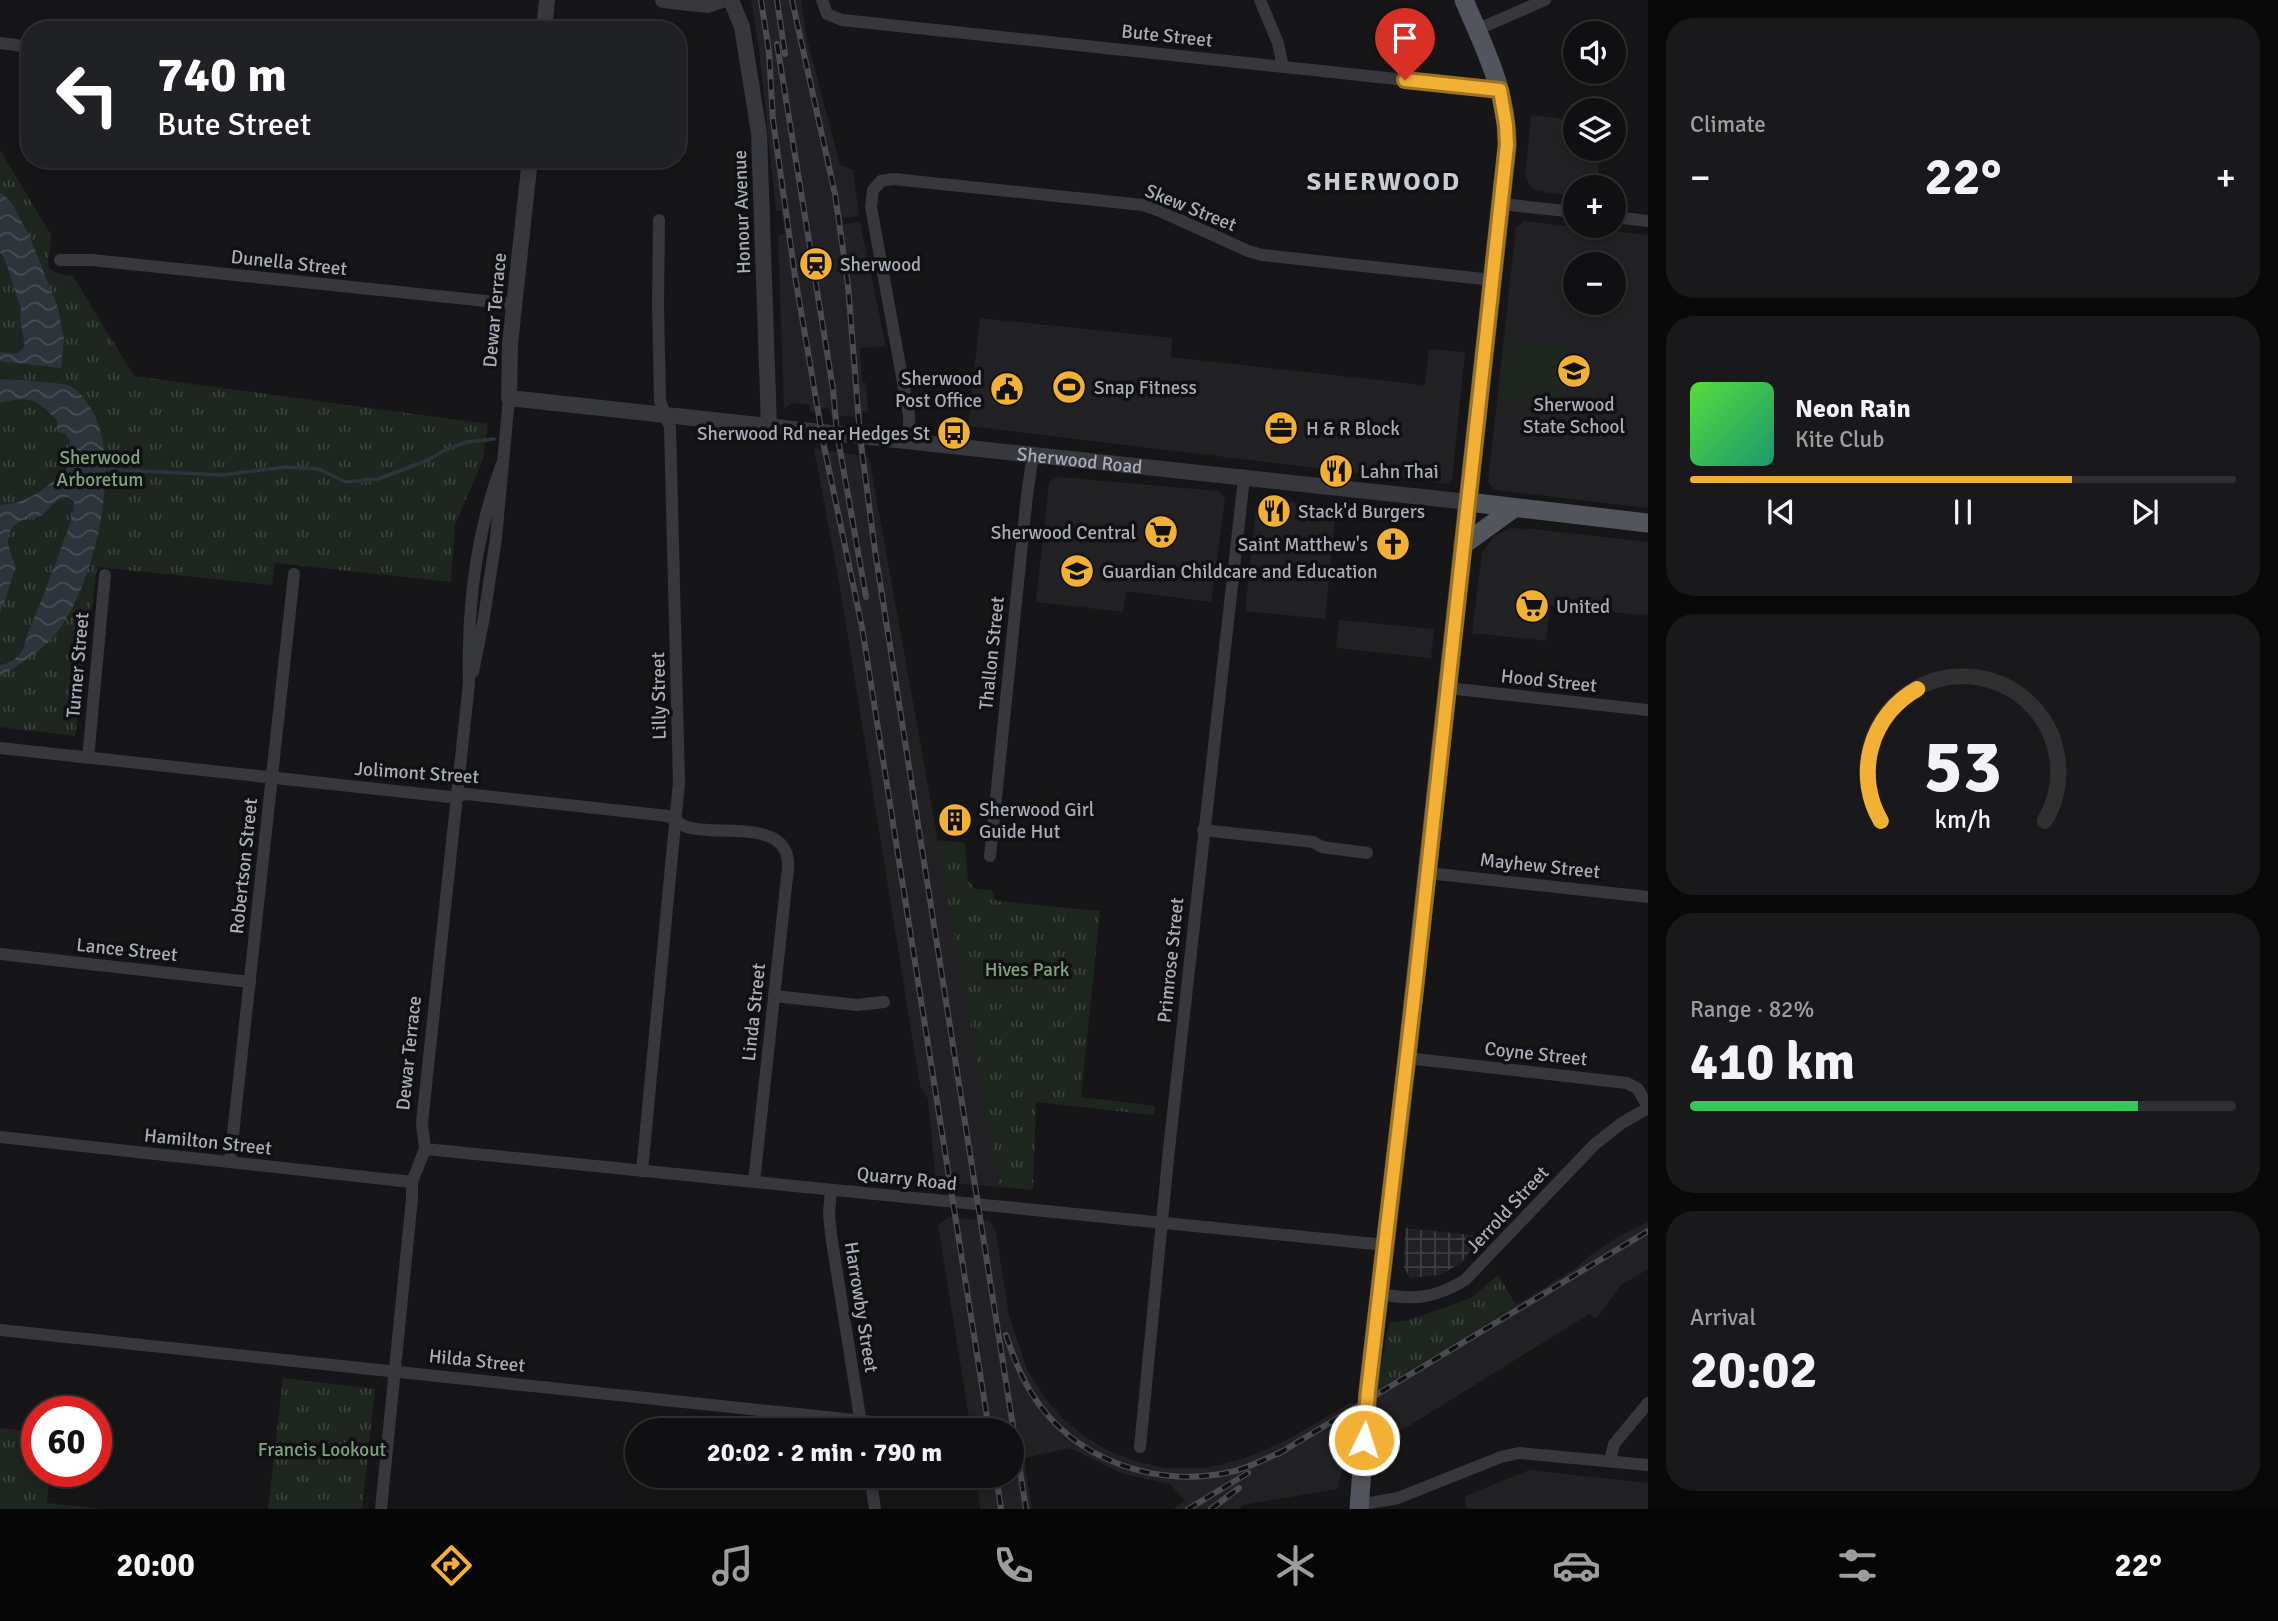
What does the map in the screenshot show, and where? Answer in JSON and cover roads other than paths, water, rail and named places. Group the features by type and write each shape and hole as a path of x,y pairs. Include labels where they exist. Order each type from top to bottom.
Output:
{"main road":[{"path":"1359,1507 1368,1391 1502,204 1507,135 1500,90 1464,0"},
{"name":"Sherwood Road","path":"1468,502 1648,523"},
{"path":"1463,545 1514,508"}],"street":[{"path":"545,21 547,0"},
{"path":"663,0 708,5 722,0"},
{"name":"Honour Avenue","path":"731,0 742,27 759,133 769,426"},
{"name":"Bute Street","path":"822,0 824,10 831,17 851,21 1500,90"},
{"path":"1259,0 1280,50 1283,67"},
{"path":"1476,30 1545,0"},
{"path":"0,44 21,46"},
{"name":"Dewar Terrace","path":"381,1509 412,1182 425,1149 422,1123 470,683 477,657 501,499 509,398 509,355 529,168"},
{"name":"Skew Street","path":"909,441 909,415 871,207 875,186 885,180 1130,203 1160,211 1255,253 1493,280"},
{"path":"1502,204 1563,211"},
{"path":"1626,218 1648,220"},
{"name":"Lilly Street","path":"642,1171 680,782 670,427 660,401 659,220"},
{"name":"Dunella Street","path":"60,260 92,260 514,304"},
{"name":"Sherwood Road","path":"509,398 1468,502"},
{"name":"Thallon Street","path":"990,856 1033,455"},
{"name":"Primrose Street","path":"1140,1447 1203,830 1244,478"},
{"name":"Robertson Street","path":"230,1163 294,574"},
{"name":"Turner Street","path":"88,758 105,575"},
{"name":"Hood Street","path":"1447,688 1648,710"},
{"name":"Jolimont Street","path":"0,748 451,797 466,794 668,816 687,827 770,836 784,846"},
{"path":"1203,830 1313,842 1322,847 1367,853"},
{"name":"Linda Street","path":"754,1182 788,868 788,855 784,846"},
{"name":"Mayhew Street","path":"1427,873 1648,897"},
{"name":"Lance Street","path":"0,954 250,982"},
{"path":"774,996 857,1005 884,1002"},
{"name":"Coyne Street","path":"1407,1058 1627,1083 1638,1089 1648,1108"},
{"name":"Jerrold Street","path":"1379,1294 1419,1298 1438,1294 1465,1280 1589,1149 1607,1133 1648,1108"},
{"name":"Hamilton Street","path":"0,1137 412,1182"},
{"name":"Quarry Road","path":"425,1149 1385,1245"},
{"name":"Harrowby Street","path":"831,1190 829,1220 861,1418"},
{"name":"Hilda Street","path":"0,1330 395,1371 801,1418"},
{"path":"1610,1461 1614,1444 1648,1403"},
{"path":"1359,1507 1398,1498 1519,1452 1648,1465"},
{"path":"872,1488 875,1509"}],"water":[{"path":"0,192 11,202 28,233 58,308 64,339 61,368 0,361 0,352 17,354 25,346 21,309 0,252"},
{"path":"0,379 47,382 70,386 78,391 94,414 102,438 105,466 99,530 80,592 67,618 52,638 34,655 0,677 0,665 15,659 23,648 69,526 74,501 68,497 59,499 42,515 21,521 10,530 8,542 16,567 0,614 0,505 21,501 39,492 71,464 67,453 70,442 66,434 57,432 57,420 32,401 18,399 0,403"}],"waterway":[{"path":"120,470 222,475 286,467 318,469 346,482 378,479 467,442 494,439"},
{"path":"104,469 116,469"}],"railway":[{"path":"761,0 769,52 773,120 795,276 824,446 862,627 987,1418"},
{"path":"777,0 785,54"},
{"path":"792,0 835,194 848,285 860,436 875,551 1026,1509"},
{"path":"777,44 833,389 837,433 866,597"},
{"path":"1278,1454 1648,1231"},
{"path":"1006,1335 1024,1380 1050,1417 1071,1437 1095,1453 1121,1465 1148,1473 1206,1476 1235,1471 1285,1450"},
{"path":"1188,1509 1248,1473"},
{"path":"998,1488 1001,1509"},
{"path":"1211,1509 1239,1488"}],"place":[{"name":"Sherwood","path":"816,264"},
{"name":"Sherwood State School","path":"1574,371"},
{"name":"Snap Fitness","path":"1069,387"},
{"name":"Sherwood Post Office","path":"1007,389"},
{"name":"H & R Block","path":"1281,428"},
{"name":"Sherwood Rd near Hedges St","path":"954,433"},
{"name":"Lahn Thai","path":"1336,471"},
{"name":"Stack'd Burgers","path":"1274,511"},
{"name":"Sherwood Central","path":"1161,532"},
{"name":"Saint Matthew's","path":"1393,544"},
{"name":"Guardian Childcare and Education","path":"1077,571"},
{"name":"United","path":"1532,606"},
{"name":"Sherwood Girl Guide Hut","path":"955,820"}],"district":[{"name":"SHERWOOD","path":"1384,181"}],"park label":[{"name":"Sherwood Arboretum","path":"100,468"},
{"name":"Hives Park","path":"1027,969"},
{"name":"Francis Lookout","path":"322,1449"}]}
